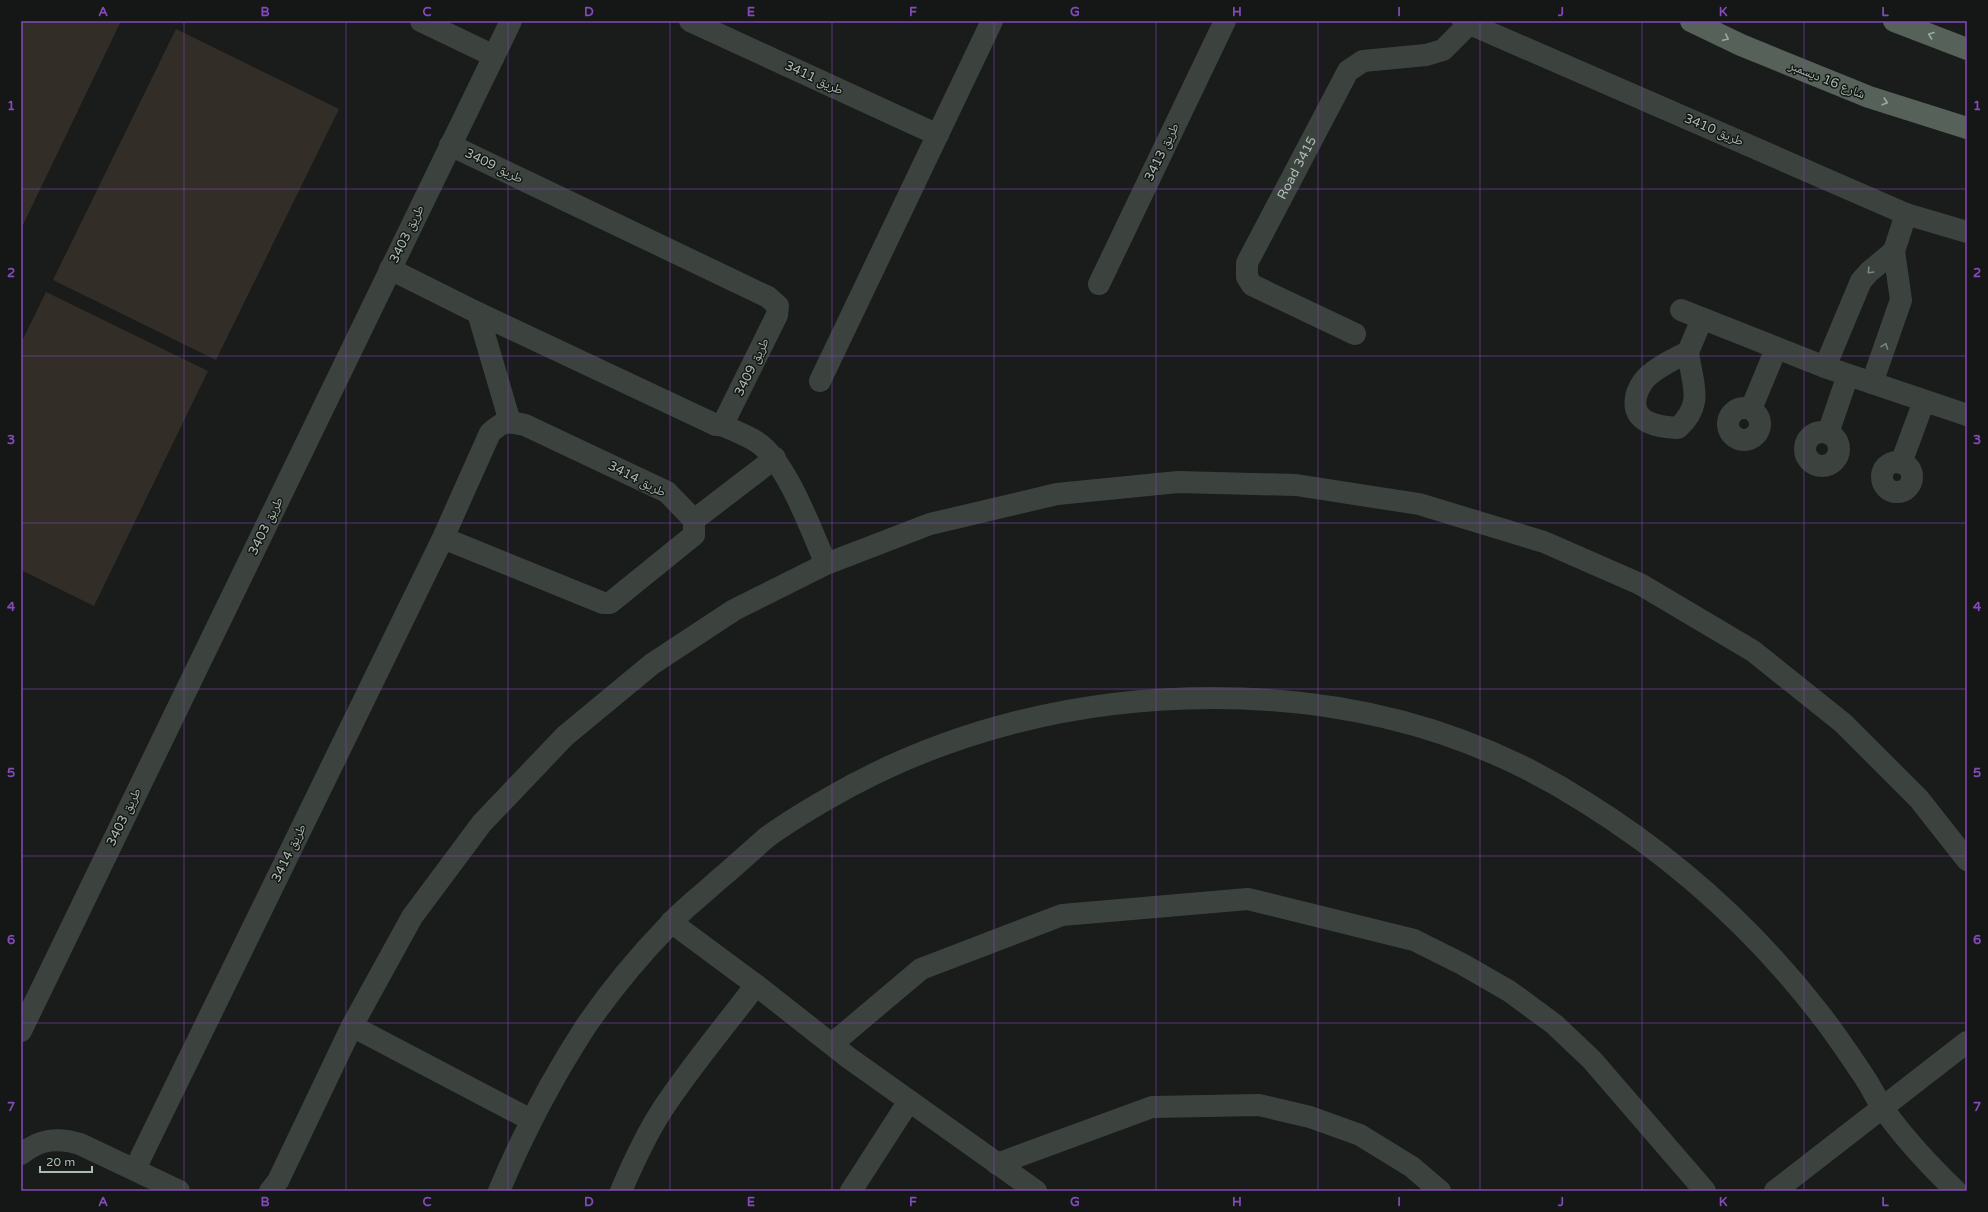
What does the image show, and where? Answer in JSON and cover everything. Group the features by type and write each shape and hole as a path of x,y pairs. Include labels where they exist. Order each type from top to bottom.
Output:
{"main road":[{"name":"شارع 16 ديسمبر","path":"1690,21 1741,45 1870,97 1967,128"},
{"path":"1894,21 1967,49"}],"street":[{"path":"421,21 494,56"},
{"name":"طريق 3403","path":"21,1031 511,21"},
{"name":"طريق 3411","path":"690,21 938,135"},
{"path":"820,381 992,21"},
{"name":"طريق 3413","path":"1099,284 1225,21"},
{"name":"طريق 3410","path":"1466,22 1906,214 1967,232"},
{"name":"Road 3415","path":"1355,334 1252,285 1247,277 1247,263 1348,71 1363,61 1426,55 1443,50 1466,22"},
{"name":"طريق 3409","path":"450,145 768,297 778,306 777,315 725,420 721,425"},
{"path":"1872,383 1902,300 1894,251 1906,214"},
{"path":"1825,367 1861,281 1869,272 1894,251"},
{"path":"390,269 478,313 710,422 721,425 758,442 775,458 785,474 826,564"},
{"path":"1681,310 1776,349 1825,367 1967,415"},
{"path":"478,313 510,422"},
{"path":"1688,352 1702,319"},
{"path":"1750,409 1776,349"},
{"path":"1828,433 1848,375"},
{"path":"1901,463 1924,401"},
{"name":"طريق 3414","path":"135,1169 443,538 490,433 500,424 510,422 526,425 667,492 694,520"},
{"path":"443,538 603,603 610,604 694,535 694,520 775,458"},
{"path":"270,1191 278,1181 352,1026 412,917 482,822 565,736 652,664 734,610 826,564 930,524 1057,494 1178,482 1296,485 1419,504 1544,542 1640,584 1753,652 1843,723 1919,799 1967,860"},
{"path":"499,1191 531,1120 569,1053 589,1022 634,965 671,922 769,836 807,811 888,767 930,749 974,734 1058,712 1138,701 1179,698 1257,698 1331,705 1368,712 1440,732 1507,759 1551,781 1588,803 1655,850 1691,878 1759,944 1790,977 1842,1043 1883,1107 1927,1162 1956,1191"},
{"path":"832,1044 921,969 1062,915 1248,900 1414,940 1462,964 1509,991 1554,1024 1592,1060 1705,1191"},
{"path":"671,922 909,1101 1036,1191"},
{"path":"621,1191 630,1169 662,1111 756,985"},
{"path":"352,1026 531,1120"},
{"path":"1775,1191 1967,1042"},
{"path":"851,1191 909,1101"},
{"path":"997,1164 1152,1107 1258,1105 1310,1117 1360,1136 1412,1167 1440,1191"},
{"path":"21,1154 44,1141 56,1139 69,1140 135,1169 179,1191"}],"shaded area":[{"path":"21,21 121,21 21,229"},
{"path":"176,29 339,109 216,360 53,280"},
{"path":"46,292 208,371 94,606 21,570 21,343"}]}
